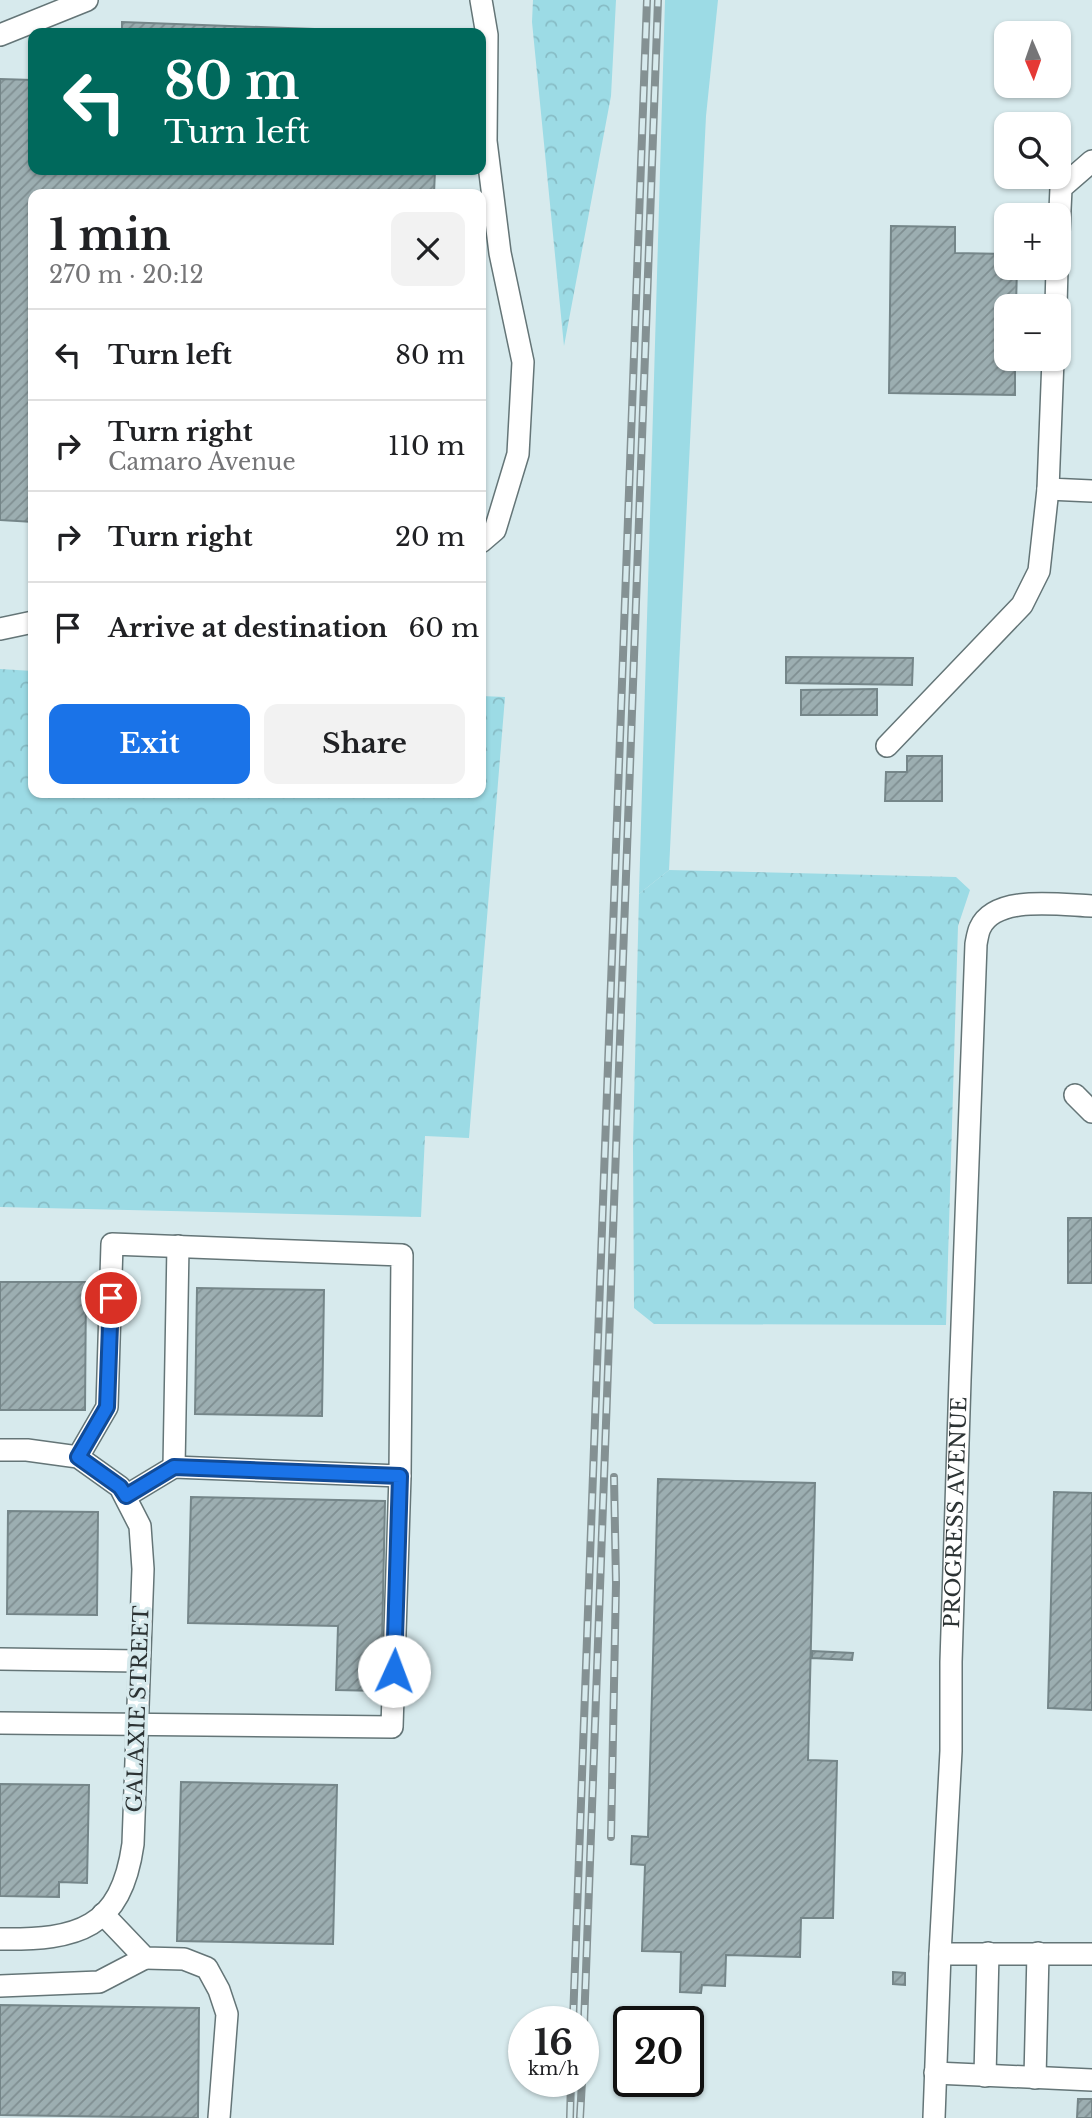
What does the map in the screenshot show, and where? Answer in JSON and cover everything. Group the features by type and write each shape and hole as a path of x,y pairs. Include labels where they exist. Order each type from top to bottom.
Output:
{"street":[{"path":"0,35 87,0"},
{"path":"481,0 486,28"},
{"path":"486,29 486,141 500,253 523,362 518,454 495,530 486,538"},
{"path":"1060,203 1061,188 1092,161"},
{"path":"887,746 1022,605 1039,571 1048,489 1053,371"},
{"path":"1048,489 1092,491"},
{"path":"0,629 28,623"},
{"name":"PROGRESS AVENUE","path":"934,2118 951,1751 951,1662 976,944 980,927 992,913 1002,907 1092,906"},
{"path":"1075,1096 1092,1112"},
{"path":"0,1723 392,1727 400,1476 402,1255 112,1244 107,1407 78,1457"},
{"path":"174,1467 178,1247"},
{"path":"0,1450 27,1450 78,1457 123,1492 174,1467 400,1476"},
{"name":"GALAXIE STREET","path":"98,1919 122,1888 130,1866 133,1844 142,1569 140,1526 123,1492"},
{"path":"0,1659 139,1661"},
{"path":"0,1939 53,1938 67,1935 98,1919 145,1958"},
{"path":"985,2076 988,1953"},
{"path":"1035,2078 1038,1953"},
{"path":"940,1954 1092,1954"},
{"path":"0,1986 99,1982 145,1958 184,1959 207,1968 219,1990 227,2014 219,2118"},
{"path":"935,2073 1092,2080"}],"green space":[{"path":"533,0 616,0 611,96 564,346 532,22"},
{"path":"665,0 718,0 706,116 669,870 639,894"},
{"path":"0,669 28,671 28,798 486,798 486,696 505,697 469,1138 425,1136 421,1217 0,1207"},
{"path":"669,870 956,877 970,890 958,926 946,1325 654,1324 634,1308 633,1146 639,894"}],"building":[{"path":"122,22 286,28 122,28"},
{"path":"0,79 28,80 28,175 435,175 434,189 28,189 28,522 0,520"},
{"path":"891,226 955,227 955,253 994,254 994,280 1017,280 1016,294 994,294 994,371 1015,371 1015,395 889,393"},
{"path":"786,657 913,658 912,685 786,683"},
{"path":"877,689 877,715 801,715 801,690"},
{"path":"907,756 942,756 942,801 885,801 886,772 907,772"},
{"path":"1068,1218 1092,1218 1092,1283 1068,1283"},
{"path":"0,1282 86,1282 85,1410 0,1410"},
{"path":"197,1288 324,1290 322,1416 195,1414"},
{"path":"658,1479 815,1483 808,1760 837,1761 833,1918 801,1918 800,1957 726,1955 725,1986 702,1985 701,1993 680,1992 681,1952 642,1951 645,1865 631,1864 632,1836 648,1837"},
{"path":"1054,1492 1092,1493 1092,1710 1048,1708"},
{"path":"191,1497 385,1501 381,1691 336,1690 338,1626 188,1623"},
{"path":"8,1511 98,1512 97,1615 7,1614"},
{"path":"812,1651 853,1653 852,1660 812,1658"},
{"path":"181,1782 337,1785 333,1944 177,1941"},
{"path":"0,1784 89,1785 87,1883 59,1882 59,1897 0,1896"},
{"path":"893,1972 905,1973 905,1985 893,1984"},
{"path":"0,2005 199,2008 198,2118 0,2115"},
{"path":"1078,2099 1092,2099 1092,2118 1077,2118"}],"railway":[{"path":"574,2006 647,0"},
{"path":"585,2006 658,0"},
{"path":"611,1837 616,1583 614,1477"},
{"path":"570,2118 571,2097"},
{"path":"580,2118 581,2097"}],"route":[{"path":"111,1298 107,1407 78,1457 120,1487 126,1496 174,1467 400,1476 394,1671"}]}
